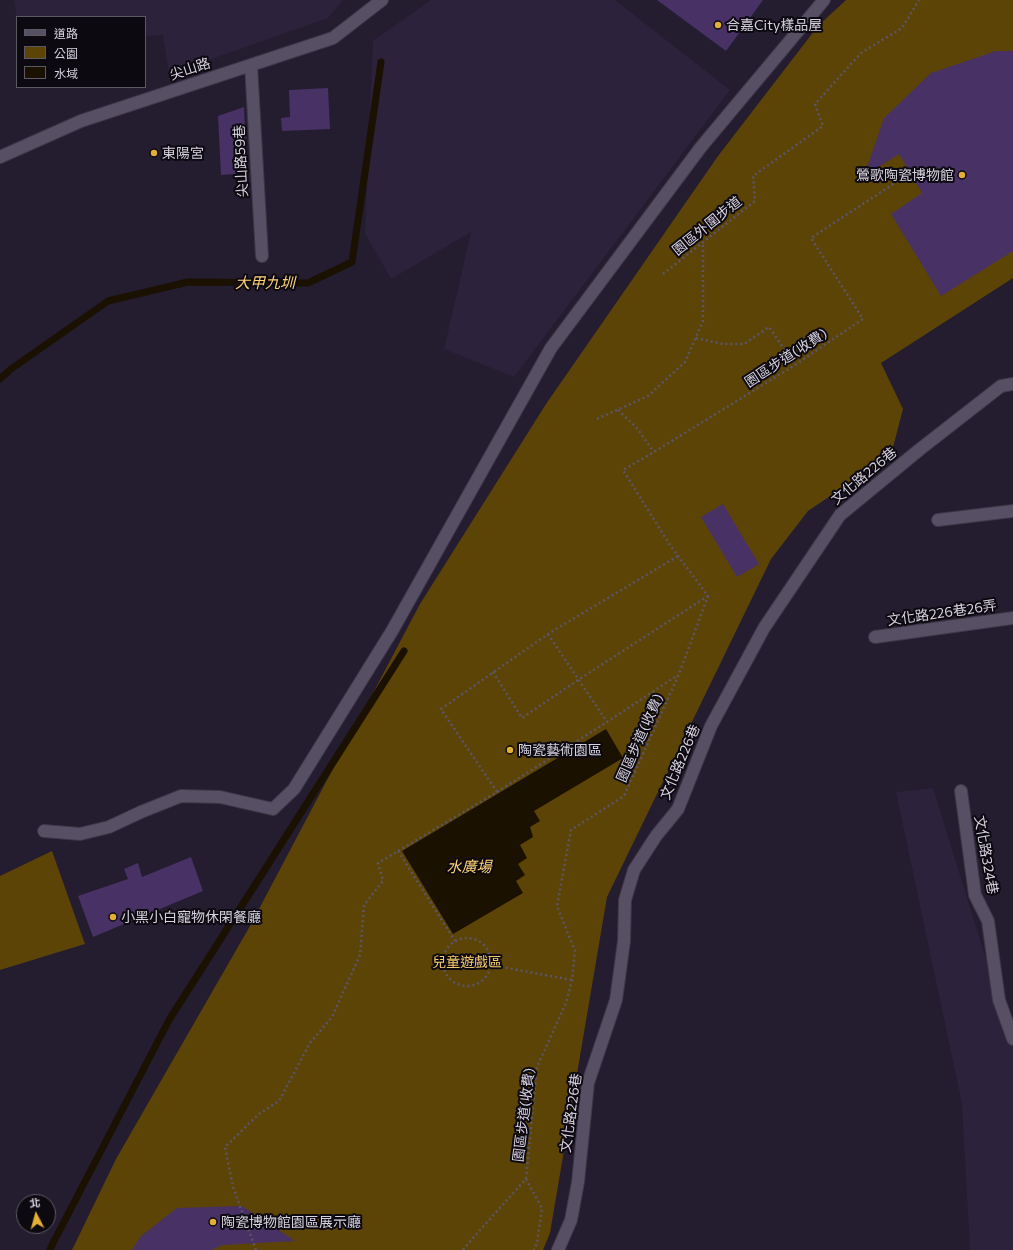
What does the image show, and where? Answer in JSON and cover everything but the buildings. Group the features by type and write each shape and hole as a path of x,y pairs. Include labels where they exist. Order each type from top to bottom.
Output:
{"street":[{"name":"尖山路","path":"0,157 81,121 333,38 382,0"},
{"path":"44,831 80,834 109,827 181,796 220,797 273,809 294,789 392,631 551,348 701,147 824,0"},
{"name":"尖山路59巷","path":"251,65 262,256"},
{"name":"文化路226巷","path":"558,1250 571,1220 574,1205 578,1182 588,1083 616,1000 624,941 625,900 634,870 656,836 678,809 711,726 764,628 840,515 1001,386 1013,384"},
{"path":"938,520 1013,511"},
{"name":"文化路226巷26弄","path":"875,637 1013,618"},
{"name":"文化路324巷","path":"961,791 975,895 988,922 999,1000 1013,1038"}],"path":[{"name":"園區外圍步道","path":"663,274 755,201 753,176 823,126 815,104 861,53 902,28 919,0"},
{"name":"園區步道(收費)","path":"463,1250 526,1179 537,1067 566,1003 572,980 575,951 558,906 571,830 624,796 679,674 708,596 670,545 623,470 795,366 863,319 811,238 910,173"},
{"path":"597,419 648,396 685,362 703,321 703,242"},
{"path":"696,338 723,344 744,344 769,327 795,366"},
{"path":"618,410 636,427 654,452"},
{"path":"497,792 441,709 548,634 678,556"},
{"path":"493,672 522,718 708,596"},
{"path":"548,634 607,722"},
{"name":"園區步道(收費)","path":"256,1250 233,1187 225,1148 259,1114 279,1101 310,1043 332,1017 360,955 364,905 383,881 378,863 497,792 679,674"},
{"path":"398,851 456,941"},
{"path":"463,938 471,938 484,944 491,957 491,965 485,978 471,985 463,985 455,982 449,977 445,970 445,953 449,946 456,941 463,938"},
{"path":"491,965 572,980"},
{"path":"526,1179 542,1208 537,1242 534,1250"}],"shaded area":[{"path":"14,0 343,0 328,18 169,74 163,35 146,36 146,16 16,16"},
{"path":"431,0 615,0 730,90 514,377 444,349 471,232 391,279 365,233 373,41"},
{"path":"933,788 1013,1046 1013,1250 970,1250 962,1104 896,792"}],"green space":[{"name":"陶瓷藝術園區","path":"846,0 1013,0 1013,278 881,363 903,409 891,455 808,511 771,559 607,897 550,1233 543,1250 72,1250 116,1159 250,926 420,604 546,404 718,156 818,26"},
{"path":"52,851 85,944 0,970 0,876"}],"water":[{"name":"水廣場","path":"606,729 623,758 534,811 540,821 530,827 533,837 520,845 527,858 518,864 525,875 516,881 523,893 453,934 402,851"}],"waterway":[{"name":"大甲九圳","path":"0,379 11,369 108,301 188,282 308,283 352,262 381,62"},
{"path":"50,1250 169,1020 404,651"}],"place":[{"name":"合嘉City樣品屋","path":"718,25"},
{"name":"東陽宮","path":"154,153"},
{"name":"鶯歌陶瓷博物館","path":"962,175"},
{"name":"陶瓷藝術園區","path":"510,750"},
{"name":"小黑小白寵物休閑餐廳","path":"113,917"},
{"name":"陶瓷博物館園區展示廳","path":"213,1222"}],"park label":[{"name":"兒童遊戲區","path":"467,962"}]}
